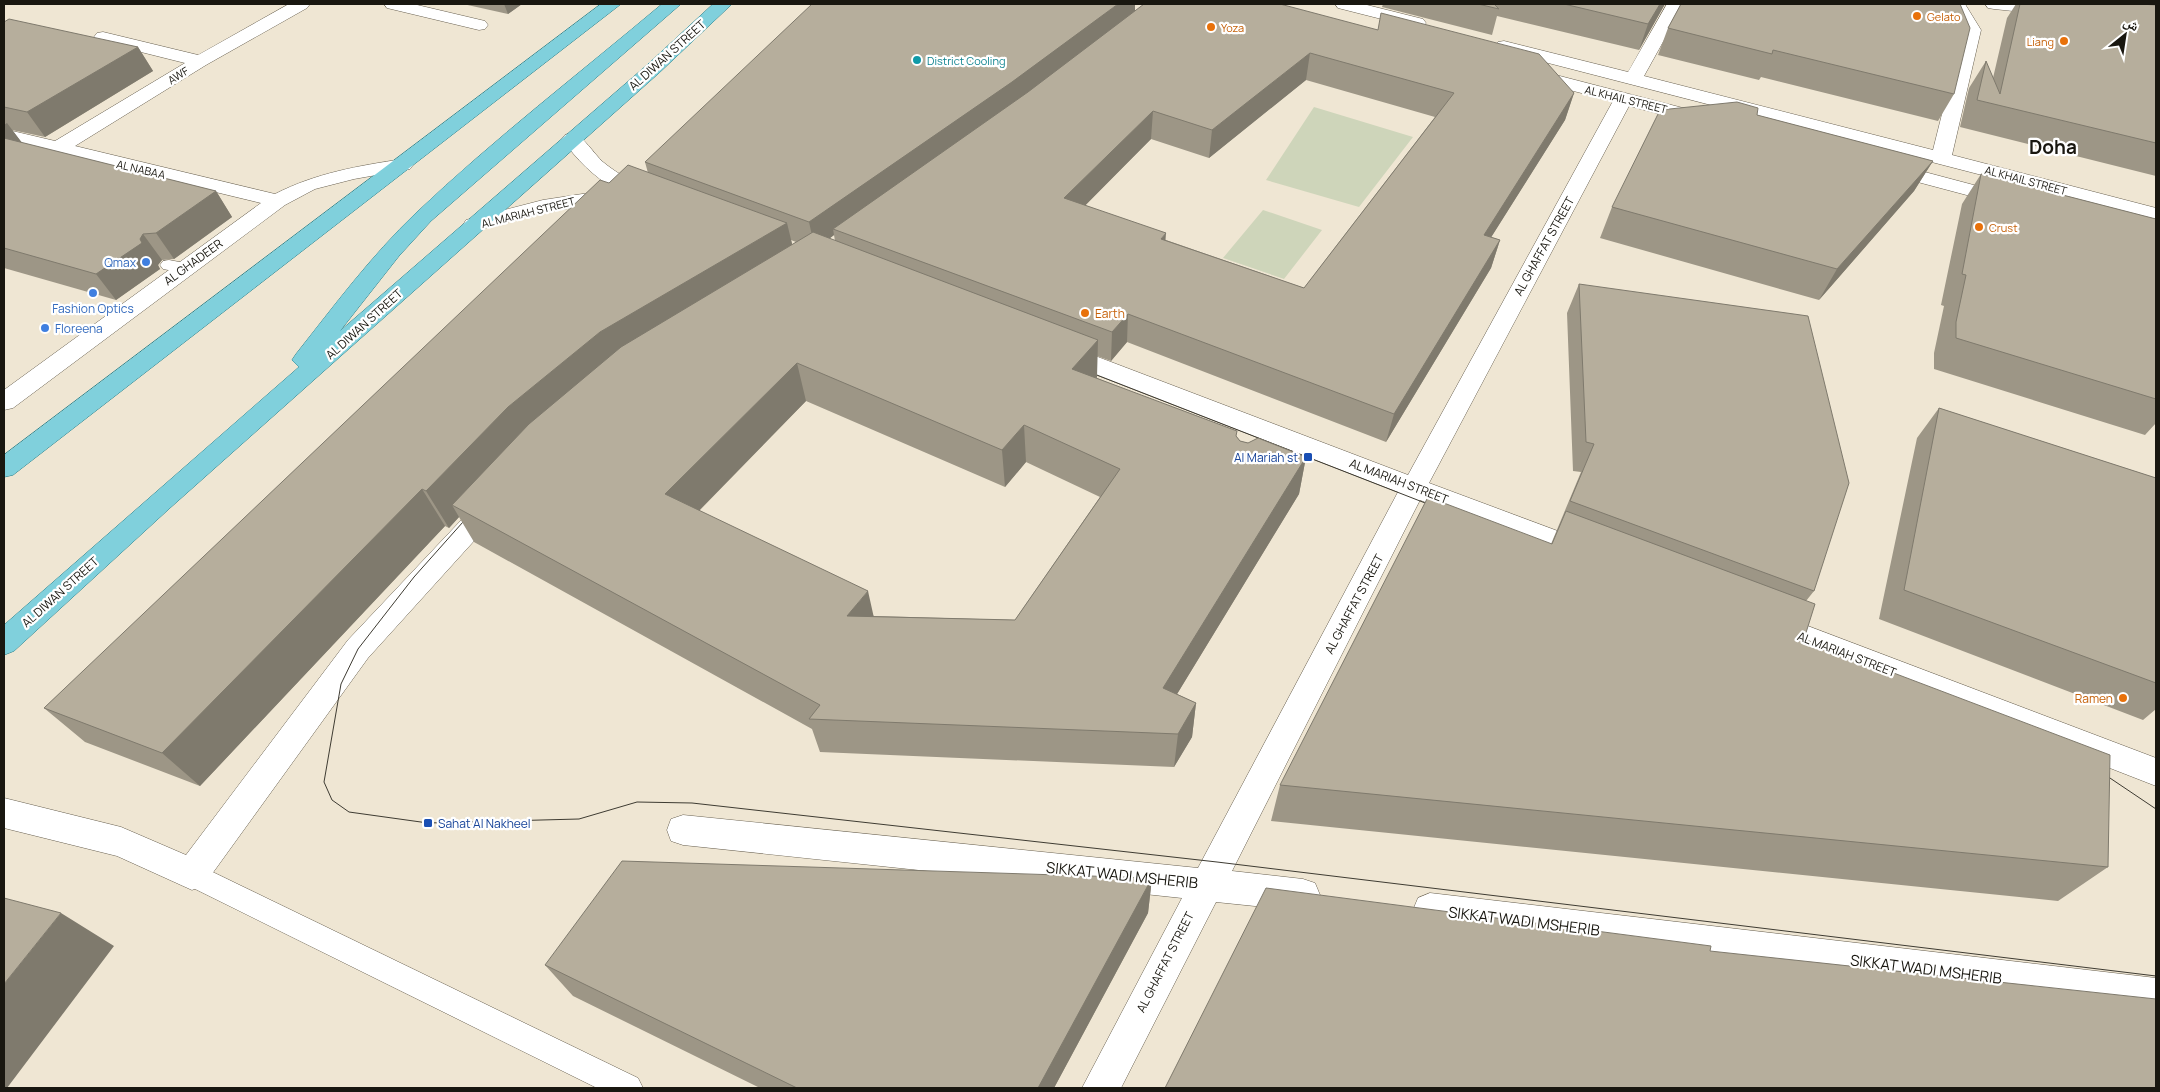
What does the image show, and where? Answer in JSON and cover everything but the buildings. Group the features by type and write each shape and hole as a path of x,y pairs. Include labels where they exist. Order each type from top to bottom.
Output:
{"main road":[{"path":"4,468 612,4"},
{"path":"267,409 352,298 391,251 424,217 492,156 672,4"},
{"name":"AL DIWAN STREET","path":"4,643 474,225 653,69 723,4"}],"street":[{"name":"AWF","path":"57,149 200,61 301,4"},
{"path":"393,4 479,25"},
{"path":"1344,4 1434,28"},
{"path":"1633,80 1674,4"},
{"path":"1942,158 1972,30 1957,4"},
{"path":"1994,4 2070,12"},
{"path":"103,37 200,61"},
{"name":"AL KHAIL STREET","path":"1490,42 2156,214"},
{"name":"AL KHAIL STREET","path":"1514,70 1582,88 1618,110 1719,124"},
{"path":"1582,88 1618,110"},
{"name":"AL GHAFFAT STREET","path":"1101,1088 1414,487 1618,110"},
{"name":"AL NABAA","path":"4,135 278,201"},
{"name":"AL MARIAH STREET","path":"572,139 589,161 604,174 641,194 667,203"},
{"name":"AL KHAIL STREET","path":"1870,164 2022,204"},
{"name":"AL GHADEER","path":"4,402 176,266 278,201 308,185 352,173 403,165"},
{"name":"AL MARIAH STREET","path":"474,225 552,204 609,196 641,194"},
{"name":"AL MARIAH STREET","path":"1034,342 1264,440 1414,487 1607,561"},
{"path":"4,813 121,842 192,874 358,649 513,480"},
{"name":"AL MARIAH STREET","path":"1745,614 2156,772"},
{"name":"SIKKAT WADI MSHERIB","path":"683,830 1334,899"},
{"name":"SIKKAT WADI MSHERIB","path":"1404,907 2156,996"}],"lane":[{"path":"192,874 628,1088"}],"green space":[{"path":"1314,107 1413,137 1359,207 1266,180"},
{"path":"1263,210 1322,230 1284,279 1223,258"}],"tram line":[{"path":"1084,370 1438,508"},
{"path":"471,513 414,577 358,649 341,684 324,782 332,800 349,812 428,823 579,819 637,802 692,803 1217,862 2156,976"},
{"path":"2098,770 2156,809"}],"place":[{"name":"Gelato","path":"1917,16"},
{"name":"Yoza","path":"1211,27"},
{"name":"Liang","path":"2064,41"},
{"name":"District Cooling","path":"917,60"},
{"name":"Crust","path":"1979,227"},
{"name":"Qmax","path":"146,262"},
{"name":"Fashion Optics","path":"93,293"},
{"name":"Earth","path":"1085,313"},
{"name":"Floreena","path":"45,328"},
{"name":"Al Mariah st","path":"1308,457"},
{"name":"Ramen","path":"2123,698"},
{"name":"Sahat Al Nakheel","path":"428,823"}],"district":[{"name":"Doha","path":"2053,147"}]}
